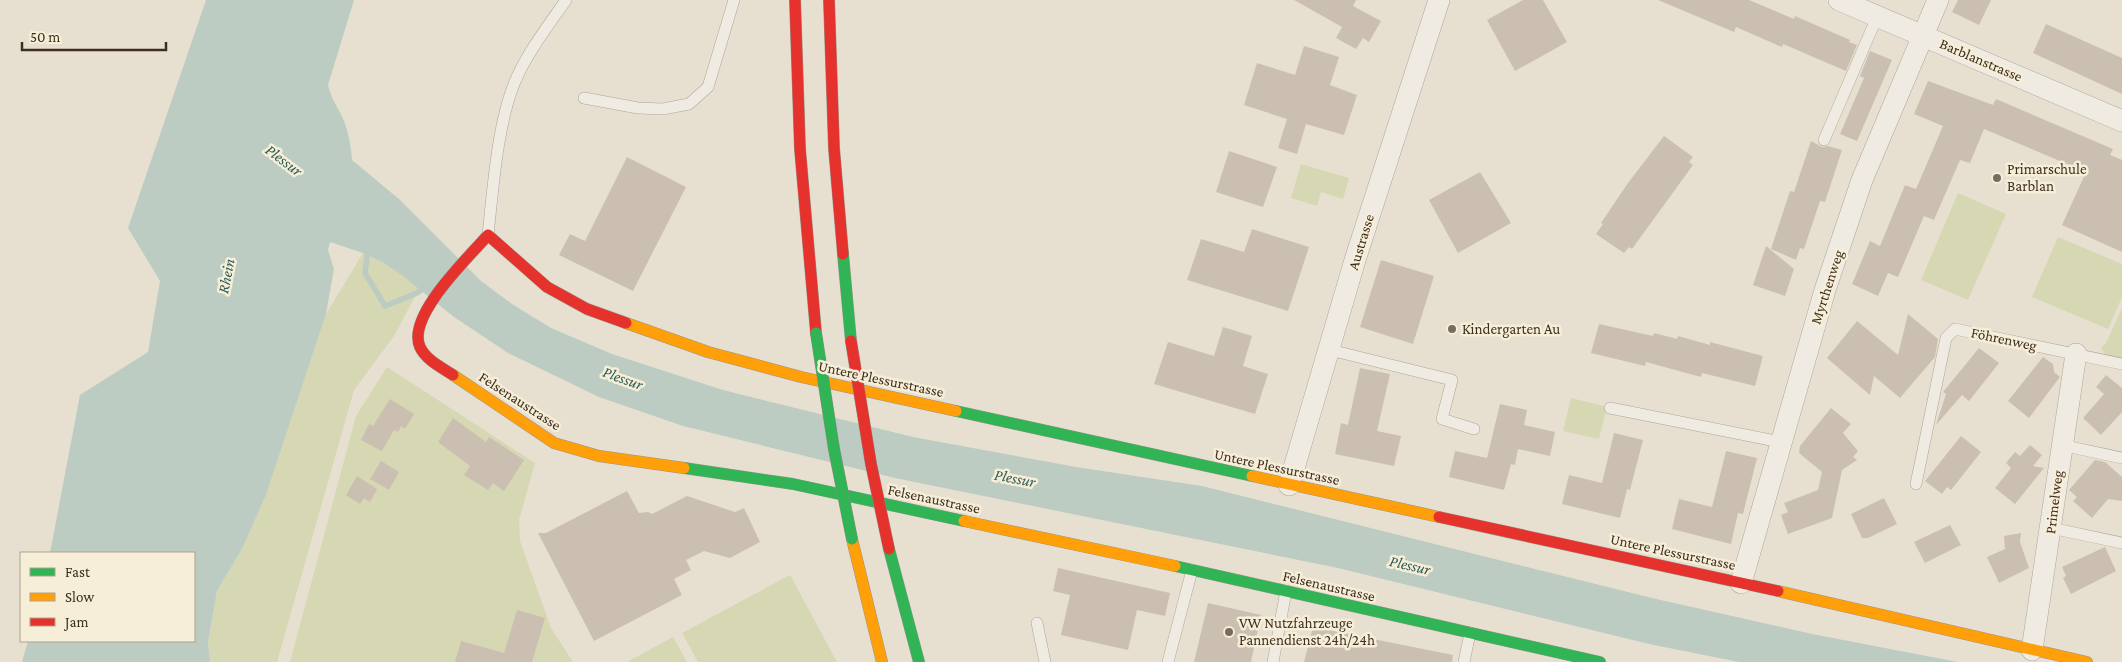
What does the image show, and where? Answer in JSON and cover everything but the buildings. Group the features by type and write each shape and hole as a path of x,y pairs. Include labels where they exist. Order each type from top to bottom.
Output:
{"main road":[{"path":"795,0 800,149 816,333 834,449 852,539 882,662"},
{"path":"829,0 834,148 852,341 871,464 889,549 919,662"},
{"name":"Felsenaustrasse","path":"488,235 431,305 422,319 418,334 419,346 425,356 554,443 598,456 793,484 1192,570 1600,662"},
{"name":"Untere Plessurstrasse","path":"488,235 547,287 587,309 708,352 801,378 1741,583 2087,662"}],"street":[{"name":"Austrasse","path":"1289,485 1355,260 1439,0"},
{"name":"Barblanstrasse","path":"1839,0 2122,122"},
{"name":"Myrthenweg","path":"1741,583 1825,290 1862,180 1938,0"},
{"name":"Primelweg","path":"2032,650 2076,354"}],"lane":[{"path":"488,235 499,144 514,84 539,39 566,0"},
{"path":"584,98 638,108 664,109 689,104 708,87 734,0"},
{"path":"1824,140 1877,17"},
{"name":"Föhrenweg","path":"1916,484 1946,338 1955,329 2122,364"},
{"path":"1330,350 1452,380 1442,419 1474,429"},
{"path":"1610,408 1780,442"},
{"path":"2061,445 2122,458"},
{"path":"2051,528 2122,543"},
{"path":"1168,662 1192,570"},
{"path":"1273,662 1286,591"},
{"path":"1036,624 1045,662"},
{"path":"1464,662 1470,633"}],"green space":[{"path":"1301,164 1349,178 1343,199 1321,192 1317,206 1291,198"},
{"path":"1958,193 2006,214 1968,300 1921,280"},
{"path":"2058,237 2122,264 2122,297 2108,329 2032,297"},
{"path":"363,253 384,263 420,287 394,336 354,390 277,662 210,662 208,642 217,591 242,549 266,495 326,314"},
{"path":"2122,308 2122,359 2106,355 2101,348 2106,343"},
{"path":"387,367 535,463 519,520 520,541 551,628 573,662 290,662 356,416"},
{"path":"1571,398 1607,407 1599,439 1563,431"},
{"path":"790,575 837,662 698,662 682,633"},
{"path":"673,637 687,662 627,662"}],"water":[{"path":"206,0 354,0 328,85 346,126 350,140 352,160 399,199 481,281 512,304 551,328 612,354 723,390 913,437 1076,467 1202,486 1652,598 1812,634 1958,662 1739,662 1649,644 1338,568 895,478 683,426 599,397 508,353 454,317 384,263 363,253 330,242 328,250 334,269 326,314 266,495 242,549 217,591 208,642 210,662 22,662 28,642 195,642 195,552 50,552 80,395 148,352 160,281 128,228"}],"waterway":[{"path":"368,249 365,273 385,306 417,293 425,287"}],"traffic: fast":[{"path":"843,254 851,341"},
{"path":"816,333 834,449 852,539"},
{"path":"956,411 1252,476"},
{"path":"684,468 793,484 964,521"},
{"path":"889,549 919,662"},
{"path":"1175,566 1600,662"}],"traffic: slow":[{"path":"626,323 708,352 801,377 956,411"},
{"path":"453,375 554,443 599,456 684,468"},
{"path":"1252,476 1439,517"},
{"path":"964,521 1175,566"},
{"path":"852,539 882,662"},
{"path":"1778,591 2087,662"}],"traffic: jam":[{"path":"795,0 800,149 816,333"},
{"path":"829,0 834,148 843,254"},
{"path":"453,375 426,356 420,347 418,334 430,304 454,272 488,235 547,287 587,309 626,323"},
{"path":"851,341 871,464 889,549"},
{"path":"1439,517 1778,591"}],"place":[{"name":"Primarschule Barblan","path":"1997,178"},
{"name":"Kindergarten Au","path":"1452,329"},
{"name":"VW Nutzfahrzeuge Pannendienst 24h/24h","path":"1229,632"}],"water label":[{"name":"Plessur","path":"284,160"},
{"name":"Rhein","path":"226,276"},
{"name":"Plessur","path":"623,378"},
{"name":"Plessur","path":"1015,478"},
{"name":"Plessur","path":"1410,565"}]}
